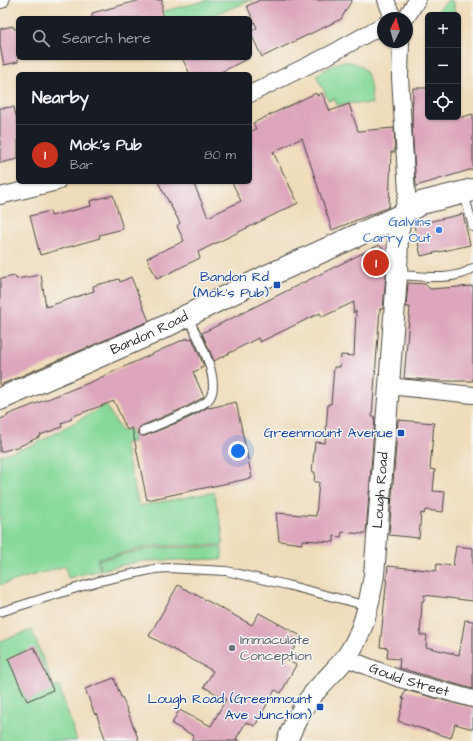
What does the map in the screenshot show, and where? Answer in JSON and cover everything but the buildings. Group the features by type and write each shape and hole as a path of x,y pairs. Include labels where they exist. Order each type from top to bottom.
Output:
{"main road":[{"name":"Bandon Road","path":"0,399 150,334 263,278 402,215 421,203 468,191"}],"street":[{"path":"386,0 391,12"},
{"path":"410,12 417,0"},
{"path":"252,93 331,54 377,28"},
{"path":"400,48 400,77 407,193 402,215"},
{"path":"0,196 49,184"},
{"name":"Lough Road","path":"287,741 299,714 308,699 346,658 354,646 369,606 374,575 389,386 397,275 398,233 402,215"},
{"path":"389,386 473,395"},
{"name":"Gould Street","path":"346,658 400,679 473,699"}],"lane":[{"path":"468,191 473,227"},
{"path":"397,275 440,277 464,273 473,268"},
{"path":"143,431 202,405 210,398 213,389 212,376 204,351 187,316"},
{"path":"0,612 99,581 155,569 168,568 226,571 287,584 369,606"}],"green space":[{"path":"209,0 253,0 210,16 164,16 164,11"},
{"path":"448,0 451,0 454,5 455,12 436,12"},
{"path":"339,62 357,64 363,68 369,79 372,104 352,103 337,105 334,98 329,101 316,75"},
{"path":"106,405 121,431 131,429 133,442 124,443 139,506 214,492 222,530 223,545 153,546 97,559 100,570 68,578 65,566 0,585 0,455 34,445"},
{"path":"222,547 222,559 141,561 101,570 98,560 153,548"},
{"path":"32,630 54,688 59,686 77,741 0,741 0,641"}],"place":[{"name":"Galvins Carry Out","path":"439,230"},
{"name":"Mok's Pub","path":"376,263"},
{"name":"Bandon Rd (Mok's Pub)","path":"277,285"},
{"name":"Greenmount Avenue","path":"401,433"},
{"name":"Immaculate Conception","path":"232,648"},
{"name":"Lough Road (Greenmount Ave Junction)","path":"320,707"}]}
